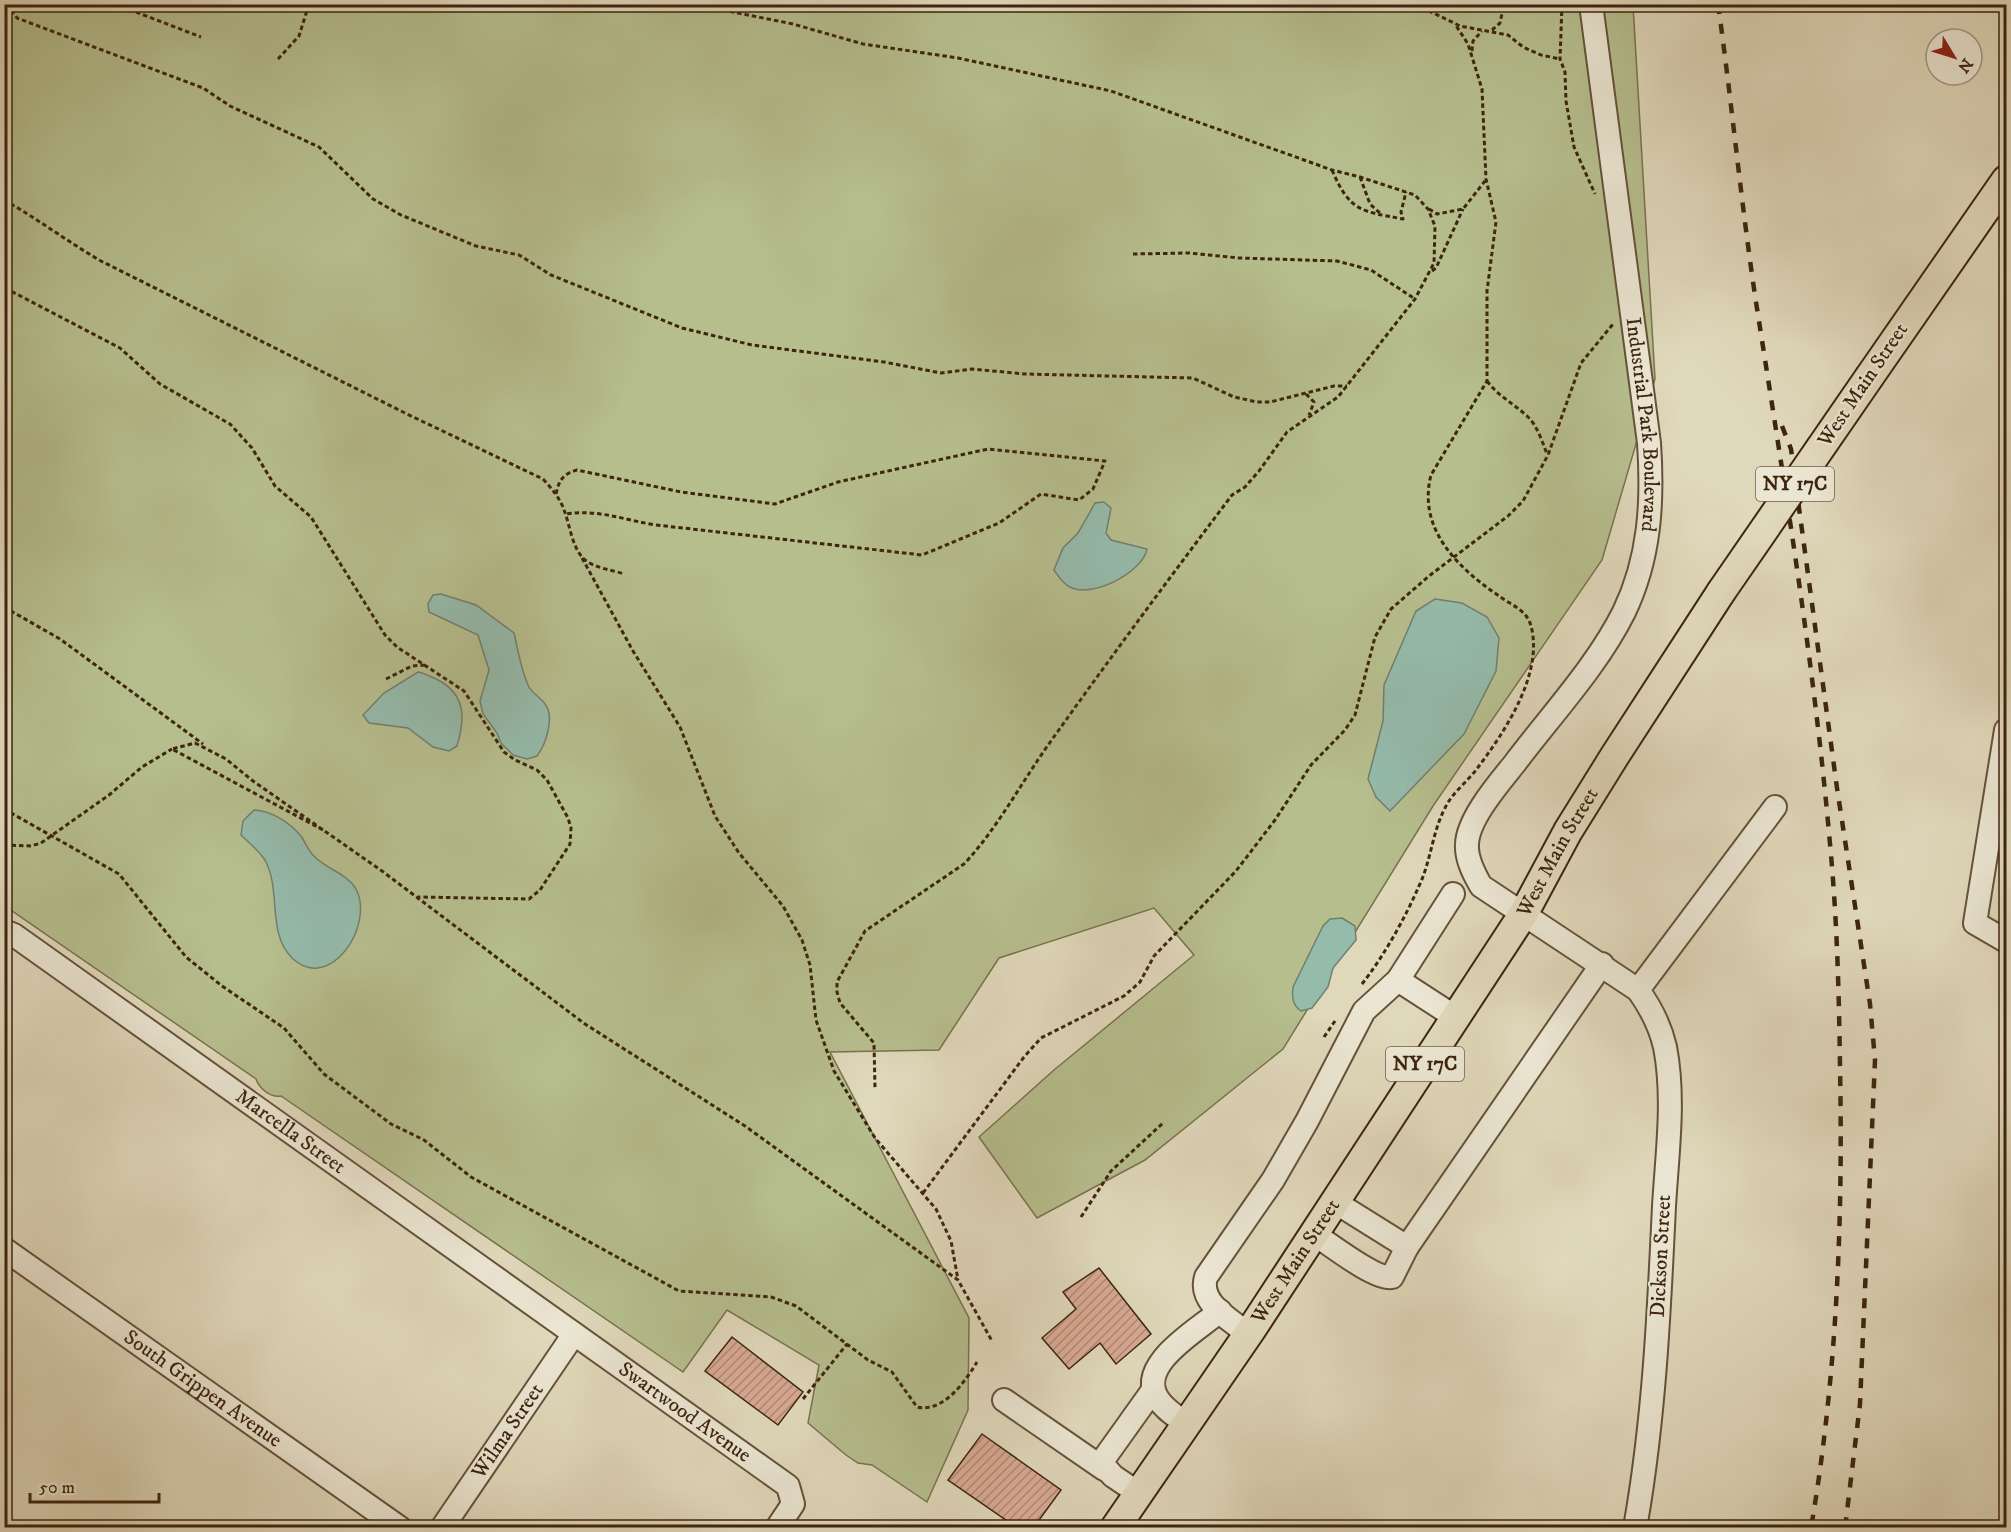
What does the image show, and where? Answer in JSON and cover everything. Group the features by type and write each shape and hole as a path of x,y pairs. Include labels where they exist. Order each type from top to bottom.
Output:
{"main road":[{"name":"West Main Street","path":"1115,1527 1248,1334 1524,913 1568,831 1721,592 2007,180"}],"street":[{"name":"Industrial Park Boulevard","path":"1524,913 1481,886 1472,869 1467,844 1471,826 1493,792 1611,637 1636,581 1646,550 1651,515 1649,443 1591,4"},
{"path":"2007,730 1975,923 2007,941"},
{"path":"1638,990 1775,807"},
{"path":"1248,1334 1211,1304 1205,1292 1206,1277 1272,1180 1307,1121 1364,1011 1398,980 1453,894"},
{"name":"Dickson Street","path":"1524,913 1638,990 1654,1013 1664,1046 1668,1070 1668,1133 1652,1408 1635,1527"},
{"name":"Marcella Street","path":"4,931 24,942 574,1334"},
{"path":"1314,1234 1386,1278 1392,1277 1398,1270 1407,1247 1602,964"},
{"path":"1398,980 1455,1017"},
{"path":"1335,1202 1407,1247"},
{"name":"South Grippen Avenue","path":"4,1249 400,1527"},
{"path":"1186,1424 1166,1408 1153,1390 1152,1376 1161,1360 1220,1311"},
{"name":"Swartwood Avenue","path":"574,1334 788,1486 793,1504 777,1527"},
{"name":"Wilma Street","path":"442,1527 574,1334"},
{"path":"1104,1469 1103,1460 1153,1390"},
{"path":"1004,1400 1138,1493"}],"path":[{"path":"7,4 17,18 203,88 230,106 310,142 325,152 373,199 402,215 477,246 519,255 551,275 682,328 752,345 884,362 940,373 972,369 1025,374 1193,378 1234,397 1257,402 1270,402 1347,386"},
{"path":"115,4 201,37"},
{"path":"278,59 299,36 309,4"},
{"path":"693,4 793,24 863,44 958,58 1111,90 1332,170 1415,195 1428,209 1437,214 1463,209"},
{"path":"1415,4 1455,24 1508,35 1523,47 1541,55 1560,59"},
{"path":"1492,30 1500,23 1504,4"},
{"path":"1562,4 1560,59 1566,72 1566,101 1574,147 1598,201"},
{"path":"1358,989 1377,964 1419,886 1440,818 1449,799 1475,771 1492,746 1525,690 1535,659 1531,625 1522,610 1471,576 1453,558 1436,531 1429,512 1427,490 1431,475 1474,400 1482,393 1486,381 1487,291 1496,222 1486,179 1482,89 1472,54 1455,24"},
{"path":"1472,54 1473,41 1483,30"},
{"path":"1332,170 1343,193 1357,209 1402,219 1401,212 1406,192"},
{"path":"1360,177 1370,204 1382,215"},
{"path":"1431,271 1436,268 1463,209 1486,179"},
{"path":"4,200 45,223 101,261 407,414 528,470 543,479 556,494 582,558 633,651 680,727 715,816 739,853 783,906 802,940 810,965 816,1020 834,1071 875,1138 923,1193 945,1224 958,1280 992,1341"},
{"path":"874,1088 874,1043 840,1003 837,992 837,982 865,932 875,922 964,864 977,850 1119,645 1232,495 1245,486 1259,471 1287,432 1338,397 1415,299 1431,271 1437,246 1435,226 1428,209"},
{"path":"1133,254 1188,253 1239,258 1337,261 1371,270 1415,299"},
{"path":"5,288 120,348 160,384 230,424 252,448 275,486 311,517 385,635 397,646 465,691 504,752 537,770 547,780 571,828 570,843 564,857 540,890 529,899 416,897"},
{"path":"923,1193 1029,1050 1041,1038 1056,1029 1124,996 1140,982 1154,956 1236,871 1275,820 1311,765 1345,730 1355,715 1375,638 1391,609 1508,516 1523,501 1548,456 1581,363 1615,320"},
{"path":"1486,381 1497,394 1529,417 1540,435 1548,456"},
{"path":"1305,393 1311,396 1314,402 1309,416"},
{"path":"556,494 559,483 566,474 577,470 681,492 775,504 838,482 988,449 1105,461 1093,489 1079,500 1041,494 999,524 922,555 656,525 622,519 613,514 584,511 566,514"},
{"path":"582,558 590,563 624,574"},
{"path":"4,607 60,639 416,897 585,1024 745,1126 958,1280"},
{"path":"386,679 412,666 428,665"},
{"path":"4,845 31,846 51,836 109,795 142,767 172,749 195,743 209,749"},
{"path":"172,749 323,830"},
{"path":"4,809 119,874 186,957 291,1034 324,1074 391,1124 424,1140 471,1177 679,1291 771,1297 796,1306 868,1360 892,1372 917,1407 926,1409 935,1407 953,1392 977,1362"},
{"path":"1324,1036 1337,1017"},
{"path":"1081,1217 1111,1171 1163,1123"},
{"path":"804,1399 846,1344"}],"shaded area":[{"path":"5,5 1633,5 1655,379 1602,560 1433,806 1283,1049 1145,1160 1037,1218 979,1137 1054,1070 1194,955 1154,908 999,958 939,1050 830,1052 969,1318 968,1410 927,1502 872,1465 858,1463 808,1423 819,1365 727,1310 683,1372 281,1096 266,1092 256,1079 5,906"},
{"path":"1104,502 1111,508 1106,533 1111,540 1147,549 1136,566 1115,581 1091,589 1079,590 1070,587 1054,570 1063,548 1078,533 1095,503"},
{"path":"441,594 476,605 514,633 526,681 548,709 549,723 546,738 537,756 527,759 513,755 501,743 497,733 483,714 480,701 489,670 478,635 429,612 428,604 433,595"},
{"path":"1435,599 1462,603 1487,617 1499,638 1496,671 1464,734 1390,811 1376,797 1368,779 1383,721 1384,685 1416,611"},
{"path":"418,672 449,687 459,701 462,718 460,736 457,746 449,751 433,747 408,728 369,723 363,715 384,693"},
{"path":"254,810 274,815 286,822 301,836 318,860 347,879 356,889 360,904 359,920 354,936 334,961 321,967 306,967 292,958 284,948 277,925 273,886 266,862 241,835 243,821"},
{"path":"1342,918 1355,926 1356,940 1333,968 1328,987 1312,1008 1301,1011 1294,1003 1293,987 1323,926 1330,919"}],"building":[{"path":"1099,1268 1151,1334 1116,1364 1100,1343 1069,1369 1042,1338 1076,1309 1063,1292"},
{"path":"732,1337 803,1392 778,1425 705,1371"},
{"path":"982,1434 1061,1490 1034,1527 1016,1527 948,1480"}],"railway":[{"path":"1718,4 1751,265 1816,708 1834,900 1841,1125 1839,1240 1827,1413 1811,1528"},
{"path":"1782,426 1791,449 1837,788 1870,1004 1875,1060 1860,1404 1845,1528"}]}
